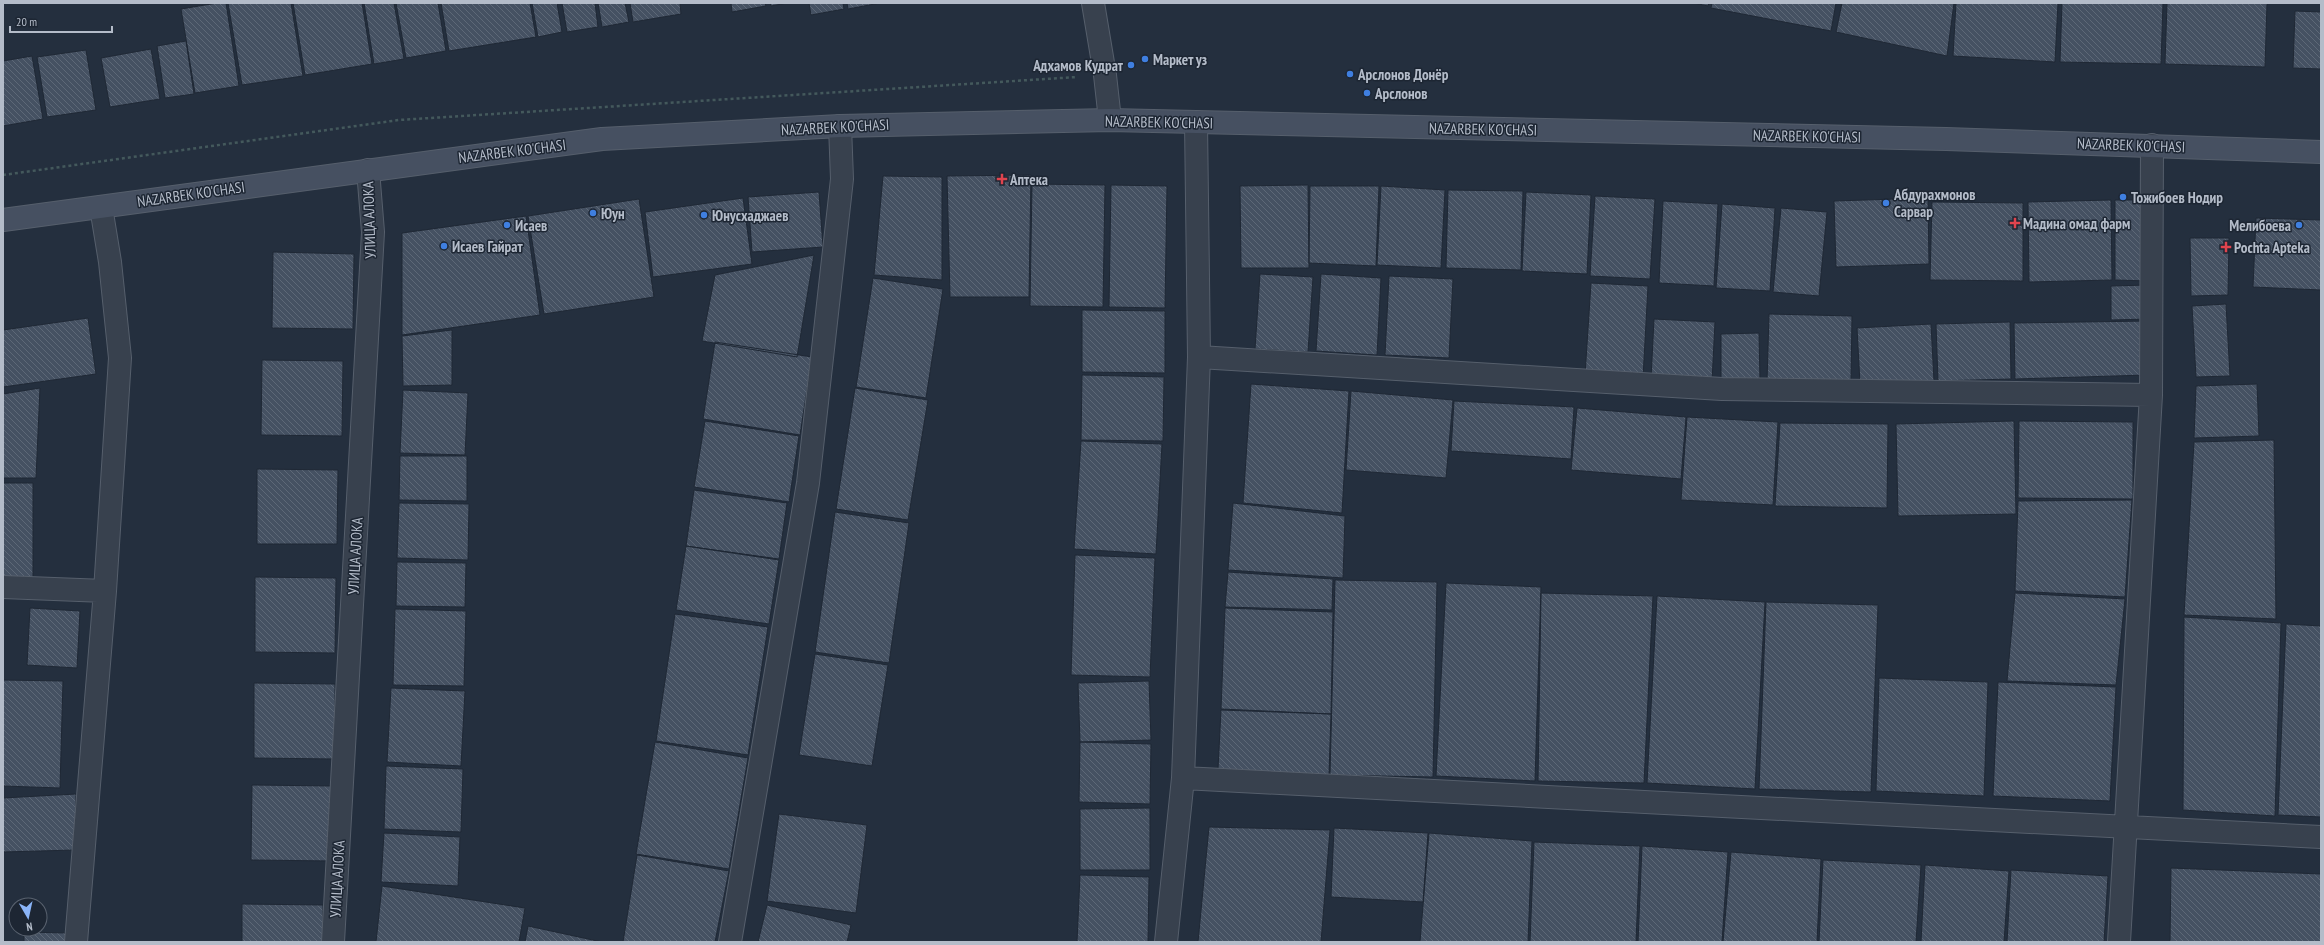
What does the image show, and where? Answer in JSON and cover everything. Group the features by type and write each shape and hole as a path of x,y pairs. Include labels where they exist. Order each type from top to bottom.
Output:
{"main road":[{"name":"NAZARBEK KO'CHASI","path":"3,220 602,139 840,126 1110,120 1946,139 2321,152"}],"street":[{"path":"1093,3 1105,75 1110,120"},
{"path":"1166,942 1183,778 1199,357 1196,122"},
{"path":"730,942 808,483 842,178 840,126"},
{"path":"2119,942 2150,395 2152,146"},
{"name":"УЛИЦА АЛОКА","path":"333,942 373,232 368,170"},
{"path":"76,942 105,591 120,358 110,262 101,207"},
{"path":"1199,357 1722,389 2150,395"},
{"path":"3,587 105,591"},
{"path":"1183,778 2321,837"}],"building":[{"path":"226,3 239,86 195,93 181,9"},
{"path":"228,3 291,3 303,76 242,85"},
{"path":"293,3 362,3 372,64 305,75"},
{"path":"364,3 394,3 404,59 374,64"},
{"path":"396,3 438,3 446,51 406,58"},
{"path":"441,3 530,3 536,37 449,51"},
{"path":"532,3 557,3 562,32 538,37"},
{"path":"562,3 595,3 598,27 567,32"},
{"path":"598,3 625,3 629,22 602,27"},
{"path":"630,3 680,3 681,14 633,22"},
{"path":"731,3 765,3 766,6 732,12"},
{"path":"770,3 787,3 771,6"},
{"path":"809,3 843,3 844,9 811,15"},
{"path":"847,3 880,3 848,9"},
{"path":"1694,3 1709,3 1708,6"},
{"path":"1712,3 1836,3 1831,31 1711,8"},
{"path":"1842,3 1954,3 1947,56 1836,32"},
{"path":"1956,3 2058,3 2055,62 1953,56"},
{"path":"2062,3 2163,3 2161,64 2060,62"},
{"path":"2167,3 2267,3 2265,67 2165,64"},
{"path":"2295,11 2321,12 2321,69 2293,68"},
{"path":"186,41 194,94 165,98 157,46"},
{"path":"151,49 160,99 110,107 101,58"},
{"path":"86,50 96,110 47,117 37,57"},
{"path":"32,56 43,119 3,126 3,61"},
{"path":"1031,175 1029,297 950,297 947,176"},
{"path":"883,176 942,177 942,280 874,275"},
{"path":"1032,184 1105,185 1103,307 1030,306"},
{"path":"1111,185 1167,186 1165,308 1109,307"},
{"path":"1308,185 1309,268 1241,268 1240,186"},
{"path":"1310,186 1379,186 1376,266 1309,263"},
{"path":"1381,186 1445,190 1441,268 1377,265"},
{"path":"1448,190 1523,191 1521,270 1446,268"},
{"path":"819,192 823,247 752,252 748,197"},
{"path":"1526,192 1591,195 1587,274 1522,271"},
{"path":"1595,196 1655,199 1650,279 1590,276"},
{"path":"743,198 752,264 653,277 645,212"},
{"path":"1928,198 1929,264 1836,267 1834,201"},
{"path":"639,199 654,297 544,314 528,216"},
{"path":"2111,200 2112,280 2029,282 2028,202"},
{"path":"2115,200 2149,200 2149,281 2115,280"},
{"path":"1663,201 1718,204 1714,286 1659,283"},
{"path":"1932,202 2023,203 2023,281 1930,280"},
{"path":"1722,204 1775,208 1770,291 1716,288"},
{"path":"1781,208 1827,212 1819,296 1773,292"},
{"path":"526,216 540,315 402,335 402,233"},
{"path":"2256,218 2321,220 2321,290 2253,287"},
{"path":"2190,238 2229,238 2228,295 2191,296"},
{"path":"273,252 354,254 353,329 272,328"},
{"path":"814,255 797,357 702,341 715,275"},
{"path":"1260,274 1313,277 1308,352 1255,349"},
{"path":"1321,274 1381,278 1377,355 1316,351"},
{"path":"1389,276 1453,279 1449,358 1385,355"},
{"path":"873,278 943,289 926,398 856,387"},
{"path":"1591,283 1648,286 1643,378 1585,375"},
{"path":"2148,285 2148,319 2111,320 2111,286"},
{"path":"2226,304 2230,376 2196,377 2192,306"},
{"path":"1082,310 1165,311 1165,373 1082,372"},
{"path":"1769,314 1852,316 1851,383 1767,382"},
{"path":"88,318 96,374 3,387 3,330"},
{"path":"1654,319 1715,322 1712,382 1651,379"},
{"path":"2148,321 2147,375 2015,379 2014,323"},
{"path":"2010,322 2011,379 1938,381 1936,324"},
{"path":"1931,324 1934,381 1860,384 1857,328"},
{"path":"452,330 452,385 403,386 402,336"},
{"path":"1759,333 1760,381 1721,381 1721,334"},
{"path":"715,342 812,357 800,435 703,419"},
{"path":"262,360 343,361 342,436 261,435"},
{"path":"1082,375 1164,377 1163,441 1081,440"},
{"path":"1251,384 1349,391 1342,513 1243,503"},
{"path":"2257,384 2259,436 2194,438 2196,386"},
{"path":"40,388 36,478 3,478 3,394"},
{"path":"855,388 928,400 908,520 836,509"},
{"path":"403,390 468,393 465,455 400,453"},
{"path":"1351,391 1453,400 1446,478 1346,470"},
{"path":"1454,401 1574,407 1571,459 1451,451"},
{"path":"1577,408 1686,417 1681,479 1571,470"},
{"path":"1687,417 1778,422 1773,505 1681,500"},
{"path":"705,421 799,436 789,502 694,487"},
{"path":"2014,421 2016,514 1898,516 1896,424"},
{"path":"2019,421 2133,422 2133,499 2018,498"},
{"path":"1780,423 1888,424 1887,508 1775,506"},
{"path":"2274,440 2276,619 2184,615 2194,442"},
{"path":"1081,441 1162,444 1156,554 1074,549"},
{"path":"400,456 467,456 467,501 399,500"},
{"path":"257,469 338,470 337,544 257,544"},
{"path":"3,483 33,483 33,578 3,578"},
{"path":"694,490 787,503 779,559 686,546"},
{"path":"2132,500 2125,597 2015,591 2018,501"},
{"path":"399,503 469,504 468,560 397,558"},
{"path":"1233,503 1345,516 1343,578 1228,570"},
{"path":"835,512 909,523 889,663 815,652"},
{"path":"686,546 779,560 769,624 676,610"},
{"path":"1075,555 1155,558 1150,677 1071,675"},
{"path":"397,562 466,563 465,607 396,606"},
{"path":"1228,572 1333,579 1332,610 1225,607"},
{"path":"255,577 336,578 335,653 255,652"},
{"path":"1335,580 1437,582 1433,777 1330,775"},
{"path":"1446,583 1541,587 1535,781 1436,776"},
{"path":"1541,593 1653,596 1644,783 1538,781"},
{"path":"2015,593 2125,599 2116,685 2007,681"},
{"path":"1657,596 1765,602 1755,789 1647,783"},
{"path":"1766,602 1878,605 1871,792 1759,789"},
{"path":"30,608 80,611 77,668 27,665"},
{"path":"1225,608 1333,612 1331,714 1221,709"},
{"path":"395,609 466,611 464,686 393,685"},
{"path":"675,614 768,627 748,755 656,741"},
{"path":"2184,617 2281,623 2275,816 2183,810"},
{"path":"2286,624 2321,626 2321,817 2278,815"},
{"path":"815,654 888,665 872,766 799,755"},
{"path":"1879,678 1988,682 1984,796 1876,791"},
{"path":"3,680 63,681 60,788 3,786"},
{"path":"1149,681 1151,740 1080,742 1078,683"},
{"path":"1998,682 2116,687 2110,801 1993,796"},
{"path":"254,683 335,684 335,759 254,758"},
{"path":"391,688 465,691 461,766 387,762"},
{"path":"1221,710 1331,714 1329,775 1218,769"},
{"path":"655,742 748,758 729,869 636,854"},
{"path":"1080,742 1151,744 1150,804 1079,802"},
{"path":"386,766 463,769 461,832 384,829"},
{"path":"252,785 333,786 332,861 251,860"},
{"path":"76,794 75,850 3,852 3,798"},
{"path":"1150,808 1150,870 1080,870 1080,809"},
{"path":"779,814 867,825 856,913 767,901"},
{"path":"1209,827 1330,830 1321,942 1198,942"},
{"path":"1334,828 1428,833 1423,902 1331,897"},
{"path":"384,833 460,837 458,886 381,882"},
{"path":"1429,833 1532,841 1528,942 1420,942"},
{"path":"1534,842 1640,846 1636,942 1530,942"},
{"path":"1642,846 1728,852 1722,942 1638,942"},
{"path":"1731,852 1821,859 1817,942 1723,942"},
{"path":"637,855 729,871 715,942 623,942"},
{"path":"1823,860 1921,865 1916,942 1819,942"},
{"path":"1925,865 2009,871 2004,942 1921,942"},
{"path":"2171,868 2321,874 2321,942 2170,942"},
{"path":"2011,870 2108,876 2104,942 2007,942"},
{"path":"1080,875 1149,877 1148,942 1077,942"},
{"path":"382,886 525,908 519,942 376,942"},
{"path":"242,904 323,905 323,942 242,942"},
{"path":"767,905 851,925 847,942 758,942"},
{"path":"528,926 602,942 525,942"},
{"path":"48,933 67,933 67,942 24,942 24,937 48,937"}],"place":[{"name":"Маркет уз","path":"1145,59"},
{"name":"Адхамов Кудрат","path":"1131,65"},
{"name":"Арслонов Донёр","path":"1350,74"},
{"name":"Арслонов","path":"1367,93"},
{"name":"Аптека","path":"1002,179"},
{"name":"Тожибоев Нодир","path":"2123,197"},
{"name":"Абдурахмонов Сарвар","path":"1886,203"},
{"name":"Юун","path":"593,213"},
{"name":"Юнусхаджаев","path":"704,215"},
{"name":"Мадина омад фарм","path":"2015,223"},
{"name":"Исаев","path":"507,225"},
{"name":"Мелибоева","path":"2299,225"},
{"name":"Исаев Гайрат","path":"444,246"},
{"name":"Pochta Apteka","path":"2226,247"}]}
